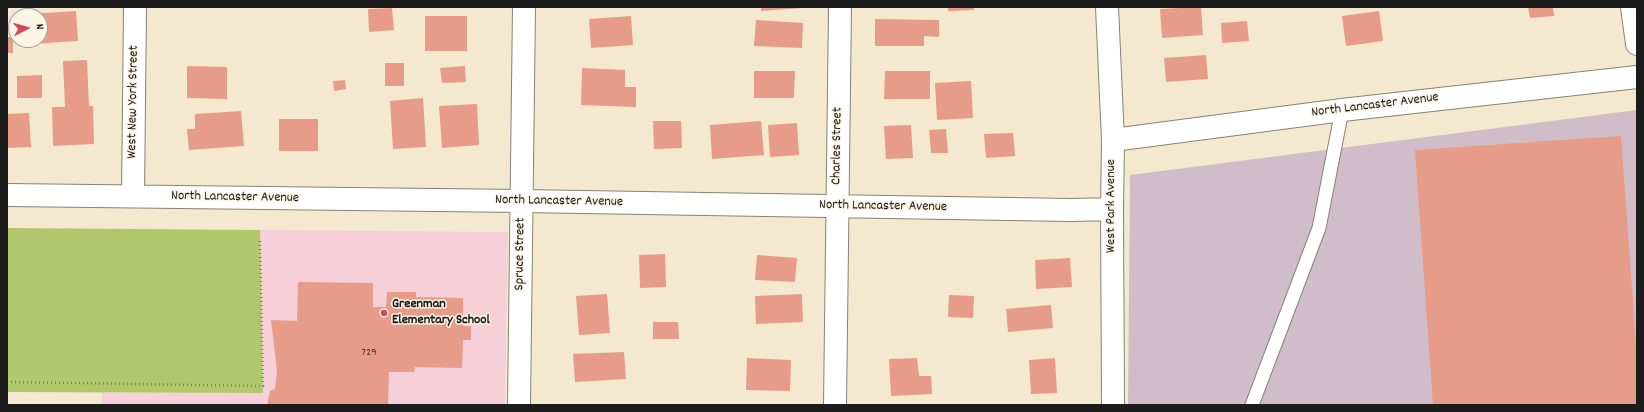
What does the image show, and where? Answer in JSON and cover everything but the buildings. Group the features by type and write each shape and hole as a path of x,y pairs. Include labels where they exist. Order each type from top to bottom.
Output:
{"street":[{"name":"West New York Street","path":"133,196 135,7"},
{"name":"Spruce Street","path":"519,405 524,7"},
{"name":"Charles Street","path":"835,405 840,7"},
{"name":"West Park Avenue","path":"1107,7 1113,140 1113,405"},
{"path":"1632,7 1637,44"},
{"name":"North Lancaster Avenue","path":"1113,140 1342,110 1637,77"},
{"name":"North Lancaster Avenue","path":"7,195 522,201 837,207 1112,209"}],"lane":[{"path":"1252,405 1320,228 1342,110"}],"path":[{"path":"7,382 263,386 260,240"}],"shaded area":[{"path":"1637,110 1637,405 1128,405 1130,175"},
{"name":"Greenman Elementary School","path":"260,230 508,232 505,405 102,405 102,393 263,393"}],"green space":[{"path":"7,228 260,230 263,393 7,392"}],"place":[{"name":"Greenman Elementary School","path":"384,313"}]}
